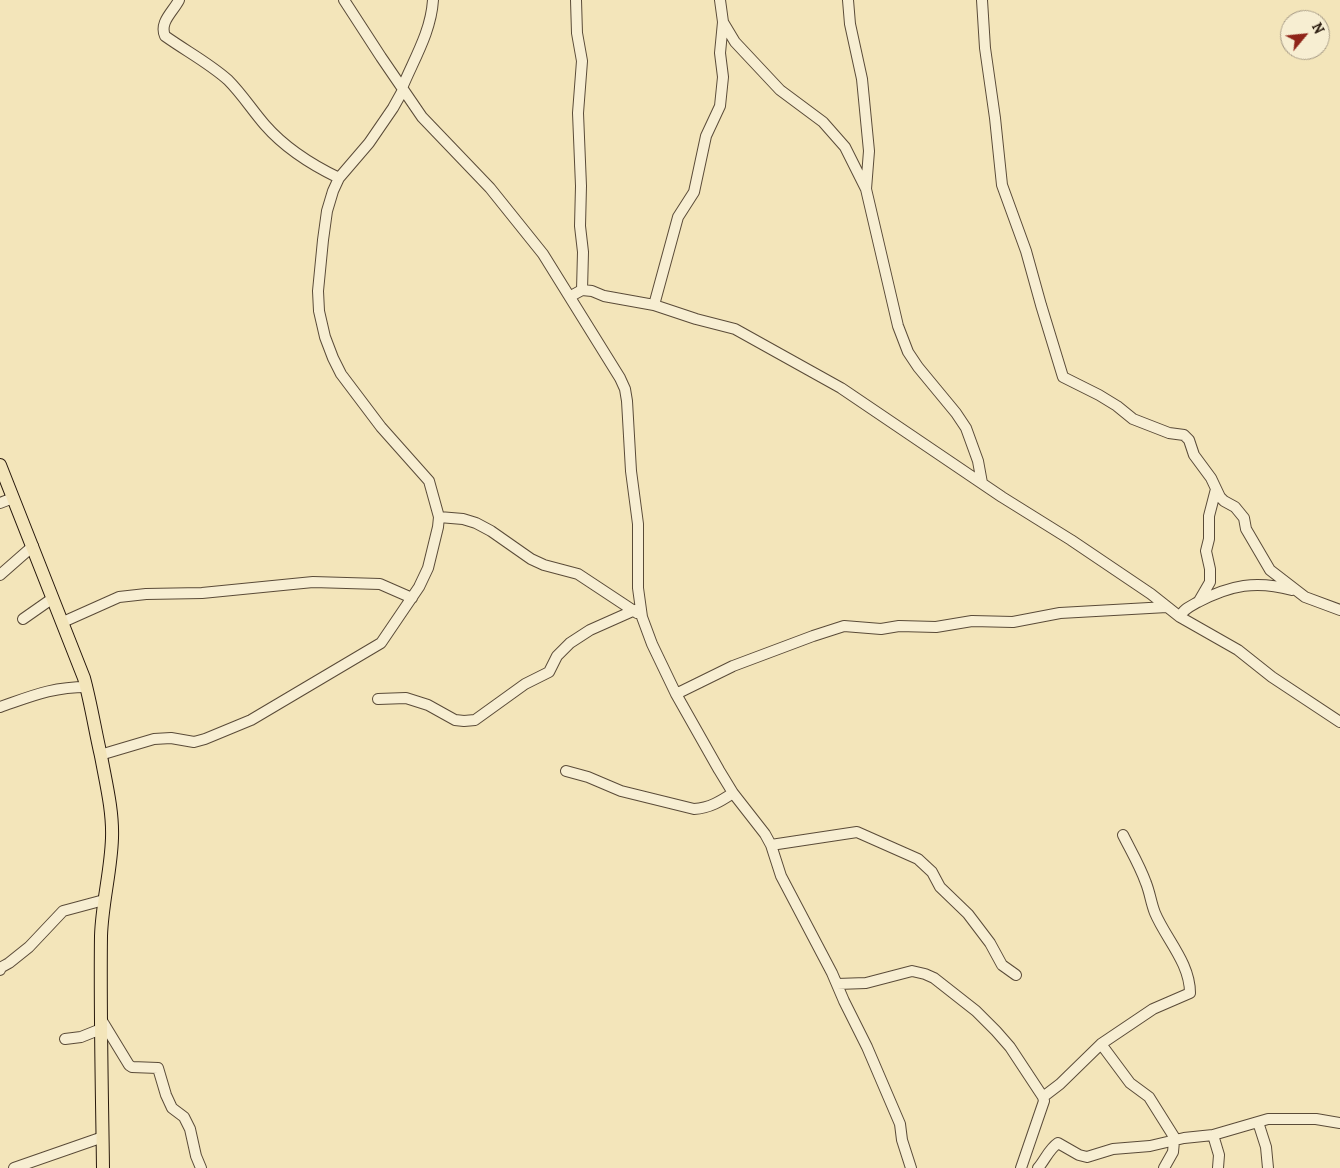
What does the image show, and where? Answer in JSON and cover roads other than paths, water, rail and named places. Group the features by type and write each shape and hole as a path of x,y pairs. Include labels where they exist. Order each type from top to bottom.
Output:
{"main road":[{"path":"0,465 87,687 108,792 112,827 112,857 104,900 101,935 103,1168"}],"street":[{"path":"179,0 162,28 166,36 206,62 229,81 266,126 310,164 339,178"},
{"path":"344,0 422,117 490,188 543,254 571,296 625,389 638,524 638,614 676,694 733,793 765,834 771,845 781,876 837,984 900,1124 902,1140 911,1168"},
{"path":"100,755 154,739 171,738 194,742 251,720 381,644 412,598 428,568 439,517 432,490 428,481 381,427 341,374 325,337 319,311 318,291 327,211 339,178 369,143 393,108 425,38 430,23 433,0"},
{"path":"576,0 577,33 582,61 578,113 581,186 580,226 583,252 582,290"},
{"path":"654,305 678,217 694,192 706,136 720,106 722,77 720,53 723,22 720,0"},
{"path":"848,0 850,24 862,79 869,151 866,189"},
{"path":"982,0 985,48 1002,185 1026,251 1062,374 1066,380 1085,387 1117,406 1133,419 1169,433 1184,435 1189,440 1194,455 1211,478 1221,499 1235,507 1244,518 1246,529 1270,570 1313,601 1340,610"},
{"path":"723,22 735,42 780,90 823,122 845,147 866,189 898,326 908,352 966,428 978,461 982,483"},
{"path":"571,296 582,290 654,305 735,329 841,388 1041,522 1072,540 1180,617 1238,650 1266,672 1340,722"},
{"path":"1198,602 1210,582 1210,569 1206,551 1209,539 1210,516 1216,489"},
{"path":"0,503 13,498"},
{"path":"439,517 463,519 476,523 491,531 521,553 544,565 578,574 638,614"},
{"path":"0,575 33,546"},
{"path":"63,622 119,597 146,594 202,593 314,582 380,584 412,598"},
{"path":"1180,617 1186,609 1227,589 1251,584 1296,590"},
{"path":"23,619 53,598"},
{"path":"676,694 733,666 844,626 881,629 899,626 936,627 972,621 1013,622 1060,612 1167,606"},
{"path":"378,699 406,698 428,705 455,720 475,720 525,684 549,672 557,656 570,643 590,630 638,614"},
{"path":"0,707 49,690 87,687"},
{"path":"566,771 588,777 621,791 694,809 718,803 733,793"},
{"path":"771,845 857,832 918,859 932,872 940,887 968,914 990,943 1002,965 1016,975"},
{"path":"1044,1096 1060,1084 1101,1044 1153,1009 1190,993 1185,970 1155,912 1142,872 1122,835"},
{"path":"0,970 0,968 9,964 29,947 63,911 104,900"},
{"path":"837,984 866,983 912,971 934,978 976,1011 996,1031 1044,1096 1044,1101 1021,1168"},
{"path":"65,1039 80,1037 101,1024 129,1065 132,1067 155,1067 159,1070 172,1108 184,1117 190,1129 196,1156 201,1168"},
{"path":"1101,1044 1130,1083 1149,1097 1175,1140 1173,1152 1164,1168"},
{"path":"1038,1168 1053,1146 1058,1143 1079,1155 1087,1157 1108,1150 1150,1146 1175,1140 1213,1135 1268,1119 1300,1119 1340,1123"},
{"path":"1258,1122 1266,1146 1268,1168"},
{"path":"1213,1135 1219,1155 1218,1168"},
{"path":"14,1168 103,1137"}]}
